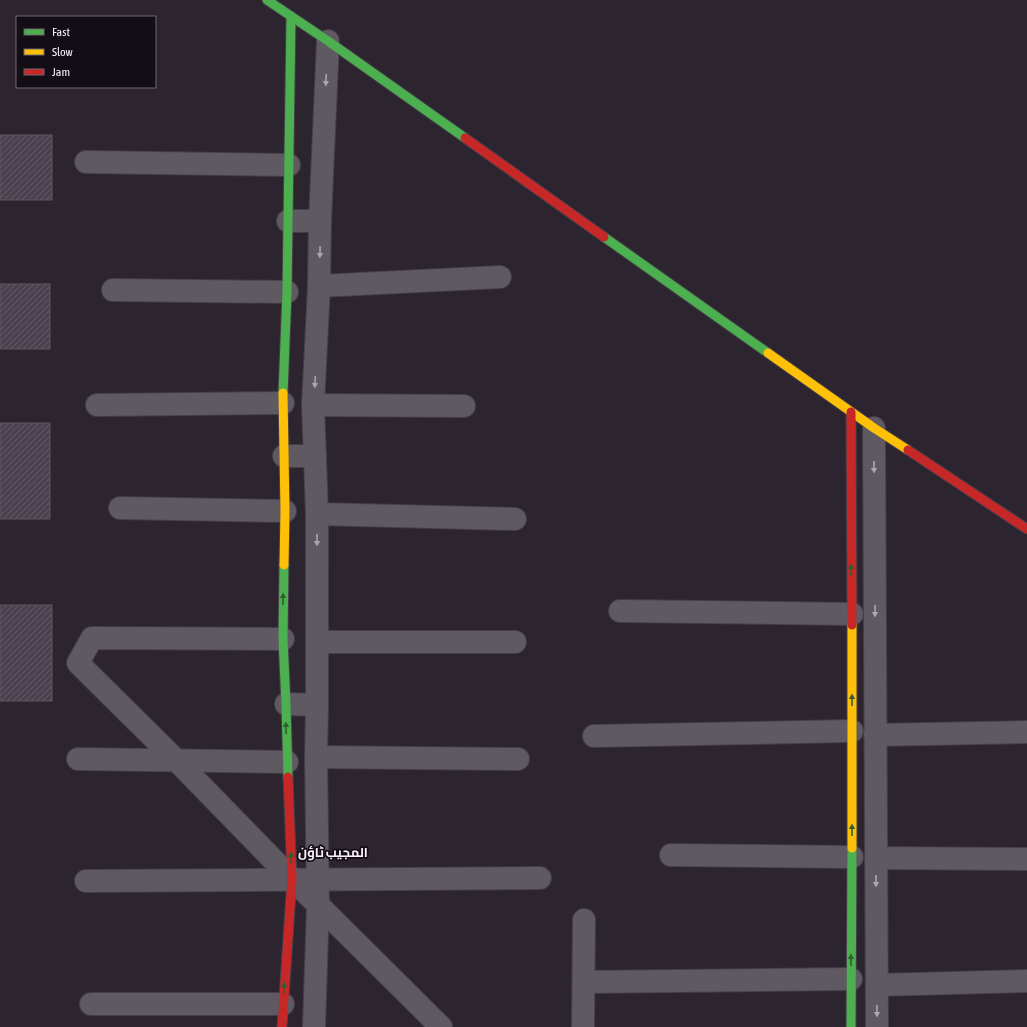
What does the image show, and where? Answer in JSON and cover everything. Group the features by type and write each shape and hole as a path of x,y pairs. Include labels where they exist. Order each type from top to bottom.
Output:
{"street":[{"path":"267,0 328,41 851,412 1027,529"},
{"path":"282,1027 292,879 283,639 285,511 283,404 287,292 291,16"},
{"path":"314,1027 318,879 316,757 317,514 314,405 328,41"},
{"path":"86,162 289,165"},
{"path":"288,221 320,221"},
{"path":"319,286 500,277"},
{"path":"112,290 287,292"},
{"path":"97,405 283,404"},
{"path":"314,405 464,406"},
{"path":"851,412 851,1027"},
{"path":"874,428 876,1027"},
{"path":"284,456 315,456"},
{"path":"120,508 285,511"},
{"path":"317,514 515,519"},
{"path":"620,611 852,614"},
{"path":"283,639 92,638 78,663 441,1027"},
{"path":"317,642 515,642"},
{"path":"286,704 317,705"},
{"path":"594,736 852,731"},
{"path":"875,735 1027,732"},
{"path":"316,757 518,758"},
{"path":"78,759 287,762"},
{"path":"852,790 875,790"},
{"path":"671,855 852,857"},
{"path":"876,858 1027,859"},
{"path":"86,881 540,878"},
{"path":"583,1027 584,920"},
{"path":"584,982 851,979"},
{"path":"877,985 1027,982"},
{"path":"91,1004 283,1004"}],"building":[{"path":"0,135 52,135 52,200 0,200"},
{"path":"0,284 50,284 50,349 0,349"},
{"path":"0,423 50,423 50,519 0,519"},
{"path":"0,605 52,605 52,701 0,701"}],"traffic: fast":[{"path":"267,0 328,41 465,138"},
{"path":"283,393 287,292 291,16"},
{"path":"604,237 768,353"},
{"path":"284,565 283,639 288,777"},
{"path":"851,1027 852,848"}],"traffic: slow":[{"path":"768,353 874,428 908,450"},
{"path":"283,393 285,511 284,565"},
{"path":"852,625 852,848"}],"traffic: jam":[{"path":"465,138 604,237"},
{"path":"851,412 852,625"},
{"path":"908,450 1027,529"},
{"path":"282,1027 292,879 288,777"}],"district":[{"name":"المجیب ٹاؤن","path":"333,852"}]}
